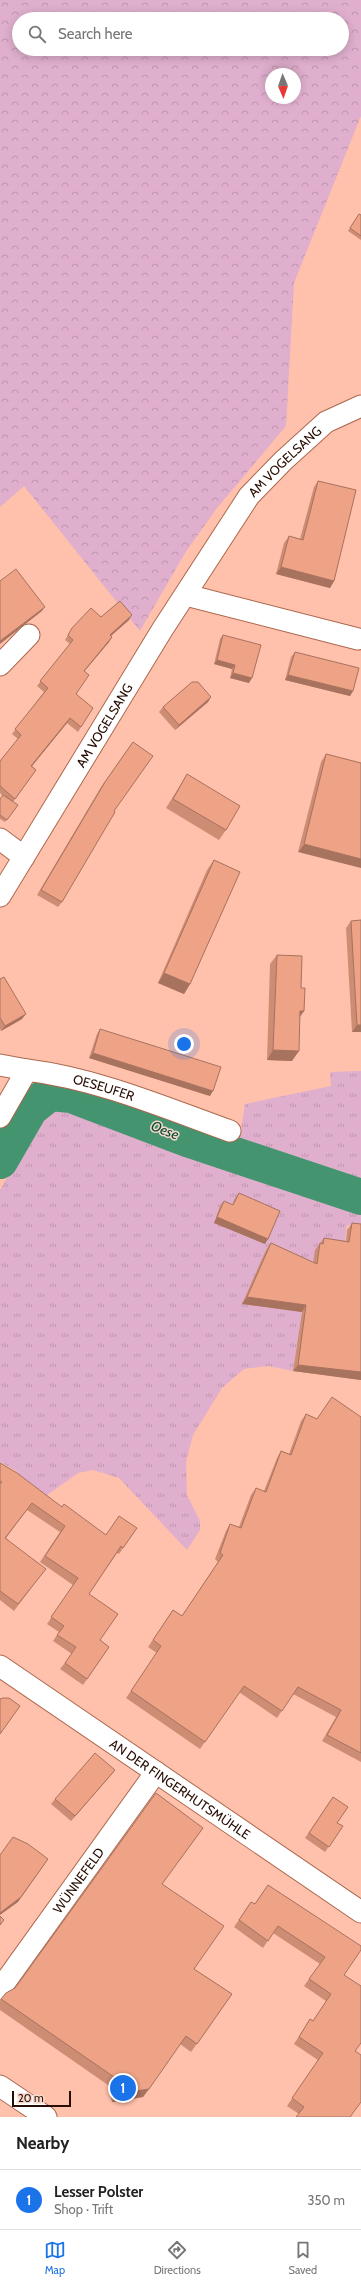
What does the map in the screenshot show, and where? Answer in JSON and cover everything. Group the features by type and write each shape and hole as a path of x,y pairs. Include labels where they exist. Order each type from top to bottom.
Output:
{"street":[{"name":"AM VOGELSANG","path":"0,896 162,630 186,595 221,536 249,496 283,461 326,422 361,406"},
{"path":"186,595 358,640"},
{"path":"0,665 29,635"},
{"path":"0,840 24,857"},
{"name":"OESEUFER","path":"0,1065 80,1079 137,1096 230,1131"},
{"path":"0,1117 27,1070"},
{"name":"AN DER FINGERHUTSMÜHLE","path":"0,1666 361,1912"},
{"name":"WÜNNEFELD","path":"0,1989 156,1772"},
{"path":"0,2086 46,2117"}],"green space":[{"path":"0,0 361,0 361,116 294,283 286,426 217,508 185,553 140,631 24,486 0,507"},
{"path":"361,1071 361,1183 303,1166 239,1143 245,1104 331,1086 330,1072"},
{"path":"52,1106 111,1116 214,1160 307,1192 361,1205 361,1226 347,1225 336,1316 302,1312 293,1371 268,1366 244,1369 222,1388 193,1435 186,1461 187,1495 200,1521 200,1530 187,1550 119,1478 93,1470 78,1473 43,1498 15,1477 18,1472 0,1462 0,1190 47,1108"}],"building":[{"path":"359,214 361,215 361,236 350,228"},
{"path":"318,481 356,490 334,581 281,567 289,536 303,540"},
{"path":"16,569 45,607 0,641 0,581"},
{"path":"120,601 132,615 110,635 112,637 84,671 89,675 76,694 93,708 81,727 70,718 31,766 36,770 15,799 0,786 0,761 21,735 15,729 48,688 40,681 73,640 68,635 72,628 91,608 101,617"},
{"path":"223,635 261,645 252,678 233,673 235,665 217,660"},
{"path":"295,652 359,668 353,691 288,675"},
{"path":"192,682 198,682 211,697 179,725 163,707"},
{"path":"133,742 153,756 114,811 115,812 62,902 41,890 105,782"},
{"path":"326,754 361,763 361,859 304,844"},
{"path":"187,774 240,806 226,830 173,799"},
{"path":"3,795 18,805 7,820 0,815 0,799"},
{"path":"214,860 240,872 190,984 164,973"},
{"path":"361,920 361,1025 357,1025 351,921"},
{"path":"277,955 302,956 301,988 305,988 304,1011 300,1011 299,1051 273,1050"},
{"path":"4,977 26,1014 5,1026 0,1018 0,979"},
{"path":"100,1029 221,1067 213,1091 93,1053"},
{"path":"239,1193 280,1211 268,1239 217,1217 224,1201 233,1205"},
{"path":"352,1223 361,1224 361,1372 298,1365 306,1305 247,1297 271,1243 317,1264 320,1243 323,1244 324,1238 349,1242"},
{"path":"332,1397 361,1417 361,1753 327,1735 341,1710 298,1687 282,1711 244,1686 205,1742 131,1691 161,1646 153,1640 173,1610 182,1616 223,1555 220,1553 230,1524 241,1528 256,1488 266,1492 281,1451 291,1455 306,1414 317,1419"},
{"path":"0,1463 17,1473 62,1507 64,1504 106,1535 119,1516 137,1528 123,1548 121,1546 89,1594 118,1614 100,1640 109,1647 87,1679 65,1663 76,1647 57,1635 64,1626 51,1617 78,1578 45,1556 65,1526 32,1503 5,1538 46,1569 18,1604 0,1591 0,1484 2,1482 0,1481"},
{"path":"9,1698 20,1706 0,1734 0,1699"},
{"path":"95,1753 115,1770 75,1816 55,1799"},
{"path":"156,1793 203,1828 162,1884 224,1926 194,1969 232,1994 197,2044 186,2036 149,2089 117,2094 114,2077 1,1999 6,1993 15,1988"},
{"path":"333,1797 348,1807 337,1823 343,1826 329,1847 309,1833"},
{"path":"13,1837 28,1844 48,1859 21,1897 0,1913 0,1855"},
{"path":"268,1885 361,1946 361,1950 344,1975 361,1986 361,2043 355,2051 361,2055 361,2102 350,2117 296,2117 304,2107 292,2098 323,2053 299,2037 310,2019 313,2021 331,1994 309,1979 325,1957 278,1926 268,1941 239,1920 251,1902 255,1904"},
{"path":"0,1916 4,1920 0,1925"}],"waterway":[{"name":"Oese","path":"0,1161 30,1109 50,1093 71,1095 187,1139 361,1197"}],"place":[{"name":"Lesser Polster","path":"123,2088"}]}
